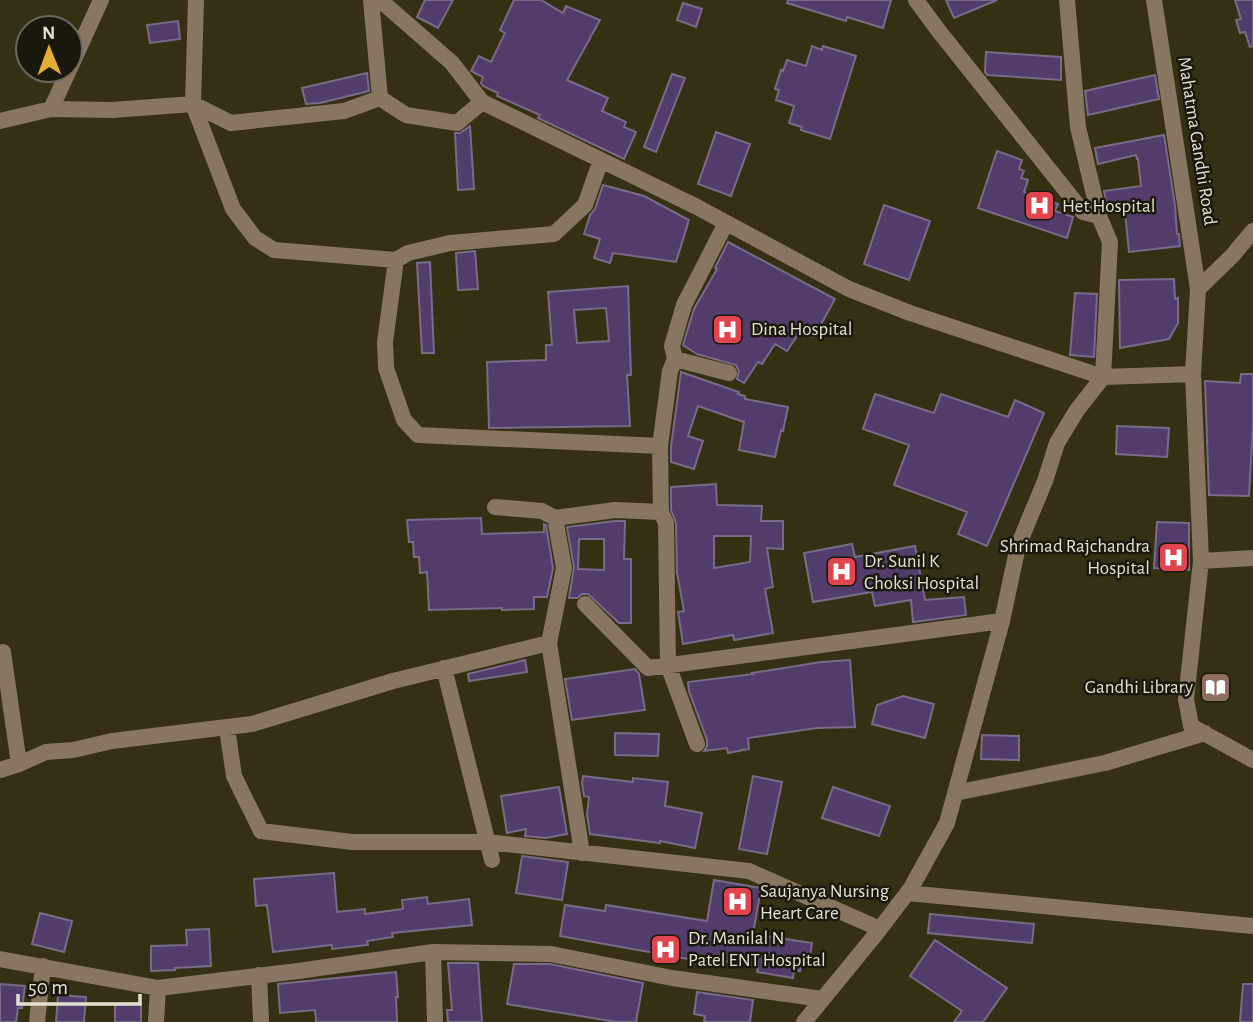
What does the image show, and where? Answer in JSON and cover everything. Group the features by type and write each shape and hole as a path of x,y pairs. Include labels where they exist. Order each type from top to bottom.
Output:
{"street":[{"path":"84,38 101,0"},
{"path":"196,0 193,104 233,209 255,238 274,250 396,260 408,253 450,243 554,234 585,205 601,160"},
{"path":"370,0 380,98"},
{"path":"380,0 453,63 482,102 726,223 849,289 910,313 1103,377 1193,374"},
{"path":"916,0 1083,212 1099,216"},
{"path":"804,1022 907,893 947,823 1002,621 1018,546 1045,481 1057,443 1077,410 1103,377 1110,242 1099,216 1078,127 1067,0"},
{"name":"Mahatma Gandhi Road","path":"1154,0 1198,289 1193,374 1201,561 1186,699 1192,726 1205,733"},
{"path":"51,109 63,84"},
{"path":"0,121 51,109 112,110 193,104 231,123 344,111 380,98"},
{"path":"380,98 406,115 457,123 482,102"},
{"path":"697,744 668,665 666,523 661,512 660,446 670,371 675,359 672,346 684,306 726,223"},
{"path":"1198,289 1253,231"},
{"path":"396,260 385,342 386,368 404,420 418,435 660,446"},
{"path":"675,359 729,373"},
{"path":"495,506 542,511 555,518 615,510 661,512"},
{"path":"555,518 564,568 549,643 582,853"},
{"path":"1201,561 1253,558"},
{"path":"585,604 648,668 1002,621"},
{"path":"0,770 46,752 74,750 111,741 252,724 393,681 549,643"},
{"path":"3,652 19,764"},
{"path":"444,668 492,860"},
{"path":"227,728 234,776 261,831 352,842 488,842 748,871 880,929"},
{"path":"955,793 1105,763 1205,733 1253,760"},
{"path":"907,893 1253,926"},
{"path":"0,959 158,988 433,951 551,954 673,978 822,999"},
{"path":"433,951 435,1022"},
{"path":"37,1022 43,966"},
{"path":"259,975 261,1022"},
{"path":"156,1022 158,988"}],"building":[{"path":"425,0 453,0 438,28 417,17"},
{"path":"514,0 541,0 563,13 566,6 600,20 567,80 608,98 602,111 626,122 624,127 636,132 624,159 497,96 498,93 483,86 483,77 471,71 479,56 491,62 505,33 500,30"},
{"path":"788,0 891,0 883,28 847,17 846,21 787,3"},
{"path":"946,0 997,0 954,18"},
{"path":"1235,0 1253,0 1253,46 1250,47 1245,32 1240,33 1236,20 1241,19"},
{"path":"683,3 702,9 696,27 677,20"},
{"path":"178,21 180,39 150,43 147,25"},
{"path":"812,46 822,50 823,46 856,56 830,139 801,130 802,127 789,123 794,106 776,100 779,90 775,89 787,60 806,66"},
{"path":"986,52 1061,57 1061,80 987,75"},
{"path":"367,73 369,91 306,104 302,88"},
{"path":"672,74 685,78 656,152 644,147"},
{"path":"1155,75 1159,99 1088,115 1085,91"},
{"path":"470,126 474,189 458,190 455,133 460,133"},
{"path":"716,132 750,144 731,196 698,184"},
{"path":"1164,135 1180,246 1129,252 1124,203 1107,205 1104,191 1141,186 1138,159 1136,155 1098,164 1095,148"},
{"path":"997,151 1022,160 1019,169 1024,171 1021,178 1028,180 1024,192 1058,204 1055,211 1073,217 1067,238 978,208"},
{"path":"603,185 644,196 689,220 676,262 613,253 610,263 594,258 600,239 584,234"},
{"path":"884,205 930,221 909,280 864,264"},
{"path":"728,242 835,299 814,337 801,330 787,351 775,344 762,364 758,362 744,383 737,379 739,371 736,365 697,354 683,345 694,309 717,269 715,268"},
{"path":"475,251 478,289 458,290 456,253"},
{"path":"430,262 434,353 422,353 417,263"},
{"path":"1174,279 1175,299 1178,298 1178,323 1169,339 1120,348 1119,280"},
{"path":"628,286 631,375 627,375 630,426 489,428 487,362 546,360 546,345 552,345 548,292","holes":["606,308 609,341 577,343 574,310"]},
{"path":"1075,293 1097,294 1094,357 1070,355"},
{"path":"681,372 739,392 745,399 788,407 775,457 739,450 744,422 698,406 688,436 703,441 694,469 671,462"},
{"path":"1241,374 1253,374 1249,496 1209,495 1205,381 1240,383"},
{"path":"875,394 934,413 941,394 1008,417 1015,400 1044,413 987,546 958,534 967,512 894,485 909,445 863,429"},
{"path":"1117,426 1169,428 1167,457 1116,454"},
{"path":"716,484 717,505 762,506 761,521 783,521 783,549 767,548 773,587 765,589 773,633 734,640 733,635 683,644 678,612 684,611 677,573 676,523 671,510 671,487","holes":["714,536 751,536 750,562 714,568"]},
{"path":"481,518 482,534 544,532 544,524 546,525 553,568 547,597 534,597 534,609 429,610 427,572 420,573 419,557 414,557 413,542 409,542 407,520"},
{"path":"625,521 624,559 631,559 631,623 619,623 588,594 569,598 574,567 567,527","holes":["579,539 604,539 604,570 578,569"]},
{"path":"1157,522 1189,523 1189,570 1154,568"},
{"path":"852,544 855,557 915,546 925,600 964,597 966,615 913,622 911,600 875,606 872,592 813,602 804,553"},
{"path":"525,660 527,672 469,681 468,674"},
{"path":"850,660 855,727 817,728 748,738 749,749 728,753 727,748 704,751 707,740 688,682"},
{"path":"635,669 639,674 645,710 572,720 565,679"},
{"path":"903,696 934,704 925,738 872,724 877,705"},
{"path":"615,733 659,734 658,756 615,755"},
{"path":"982,735 1019,736 1019,760 981,759"},
{"path":"583,776 633,782 633,778 668,782 665,806 702,813 695,848 660,841 590,834 587,815 589,797 584,796"},
{"path":"753,776 782,782 767,854 739,849"},
{"path":"559,787 567,834 546,838 525,836 526,829 507,833 501,796"},
{"path":"833,787 890,806 879,836 822,818"},
{"path":"522,856 568,862 562,900 516,893"},
{"path":"334,873 337,912 365,909 365,914 403,909 402,900 427,897 428,904 469,899 472,925 392,933 393,937 367,941 368,945 332,949 332,945 273,952 267,905 256,906 254,879"},
{"path":"714,880 761,888 753,934 812,943 806,964 801,964 800,971 794,970 793,978 757,972 758,966 724,961 723,965 560,936 565,905 605,911 606,905 707,921"},
{"path":"40,913 72,921 64,952 32,944"},
{"path":"930,914 1034,924 1032,943 928,933"},
{"path":"209,929 211,966 151,971 151,946 187,945 186,930"},
{"path":"935,940 1007,988 983,1022 954,1022 962,1011 910,976"},
{"path":"448,963 478,963 482,1022 448,1022 447,1010 452,1010"},
{"path":"514,964 550,964 643,983 636,1022 617,1022 507,1004"},
{"path":"396,972 397,1022 316,1022 315,1010 280,1013 278,984"},
{"path":"0,984 25,986 22,1008 18,1008 16,1022 0,1022"},
{"path":"1243,984 1253,984 1253,1022 1240,1022"},
{"path":"697,992 753,1000 750,1022 704,1022 705,1016 694,1014"},
{"path":"58,995 86,997 84,1022 56,1022"},
{"path":"141,1003 141,1022 115,1022 115,1004"}],"place":[{"name":"Het Hospital","path":"1039,206"},
{"name":"Dina Hospital","path":"728,329"},
{"name":"Shrimad Rajchandra Hospital","path":"1173,557"},
{"name":"Dr. Sunil K Choksi Hospital","path":"841,572"},
{"name":"Gandhi Library","path":"1216,687"},
{"name":"Saujanya Nursing Heart Care","path":"737,902"},
{"name":"Dr. Manilal N Patel ENT Hospital","path":"665,949"}]}
